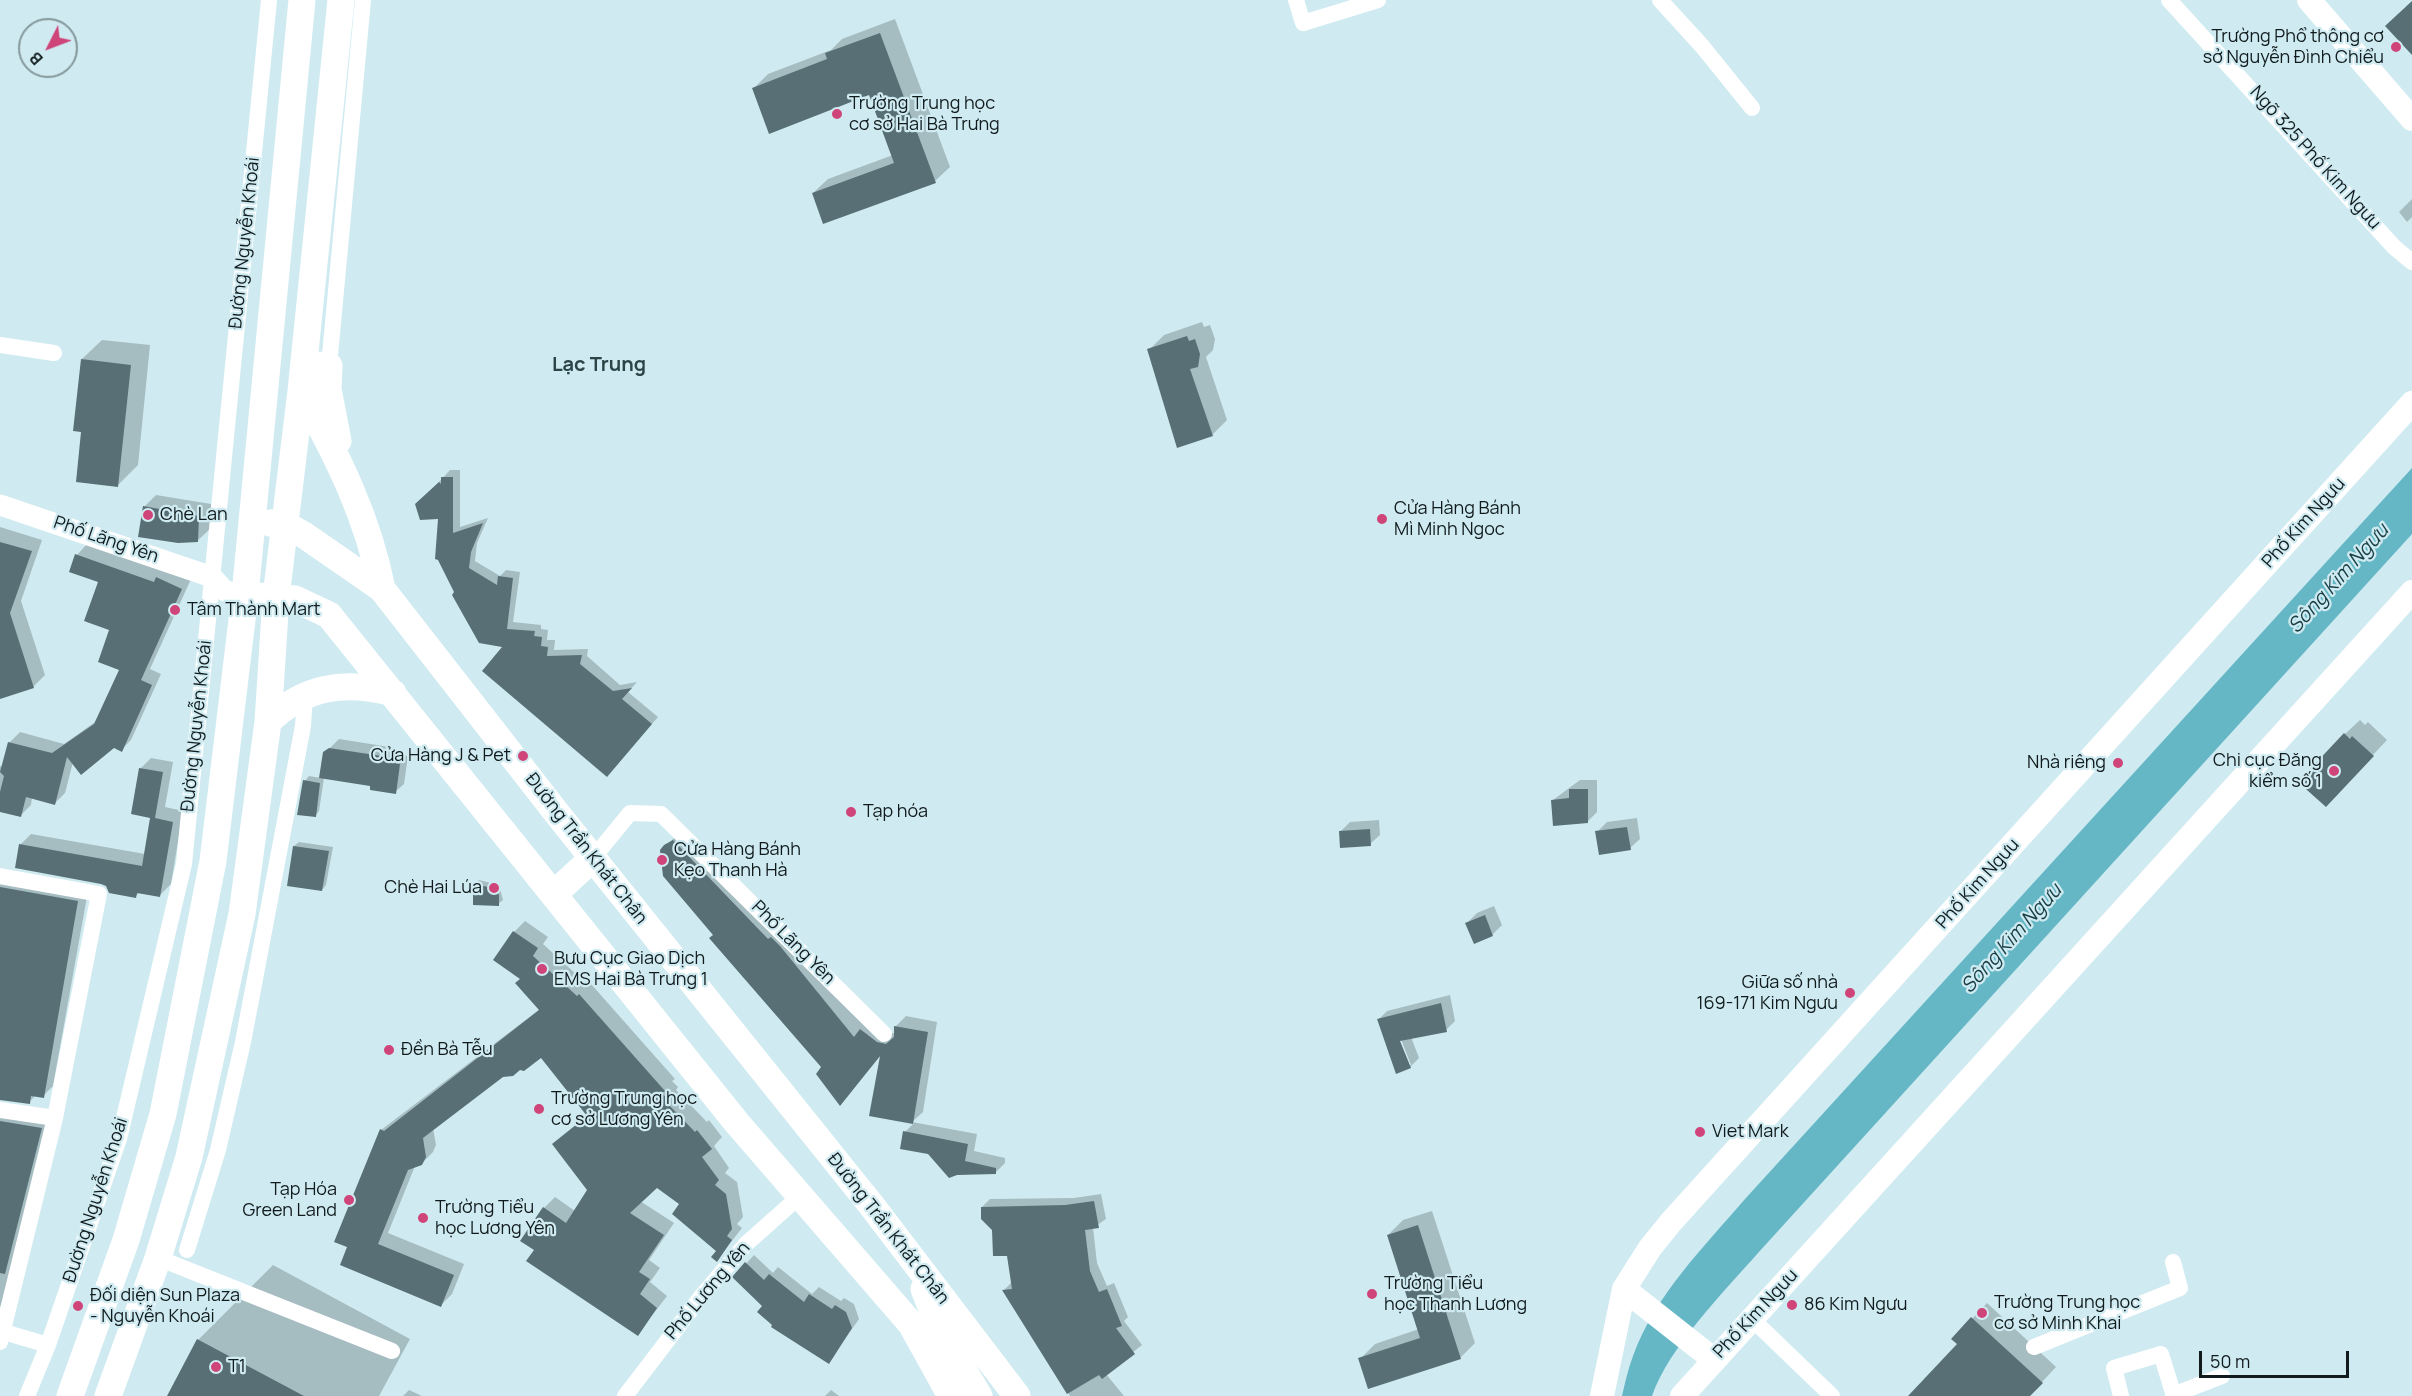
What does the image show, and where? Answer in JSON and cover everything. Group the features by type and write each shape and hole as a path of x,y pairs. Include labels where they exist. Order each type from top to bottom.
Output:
{"main road":[{"name":"Đường Nguyễn Khoái","path":"70,1396 126,1240 163,1114 213,861 246,584 302,0"},
{"path":"108,1396 158,1258 189,1157 242,914 268,722 276,597 301,391 316,365 341,0"},
{"path":"2309,0 2412,119"},
{"path":"316,365 328,389 343,466"},
{"path":"301,391 343,466 374,547 382,589"},
{"name":"Phố Kim Ngưu","path":"1602,1396 1624,1289 1650,1248 2412,403"},
{"name":"Đường Trần Khát Chân","path":"251,521 286,525 344,561 382,589 559,816 872,1206 1017,1396"},
{"path":"246,584 276,597 295,599 329,615 737,1123 911,1324 978,1396"},
{"name":"Phố Kim Ngưu","path":"1682,1396 1705,1353 1752,1319 2412,592"},
{"path":"268,722 284,706 305,695 346,686 393,693"},
{"path":"554,894 594,857"},
{"path":"914,1263 940,1330 978,1396"},
{"path":"1624,1289 1705,1353"},
{"path":"911,1324 951,1396"}],"street":[{"name":"Đường Nguyễn Khoái","path":"27,1396 48,1345 119,1139 183,864 269,0"},
{"path":"316,365 363,0"},
{"path":"1296,0 1303,23 1378,0"},
{"path":"1660,0 1752,108"},
{"name":"Ngõ 325 Phố Kim Ngưu","path":"2169,0 2394,247 2412,262"},
{"path":"0,345 54,353"},
{"name":"Phố Lãng Yên","path":"0,505 212,577 225,591 246,584"},
{"path":"187,1250 218,1150 243,1042 303,726 305,695"},
{"name":"Phố Lãng Yên","path":"594,857 630,813 661,814 884,1034"},
{"path":"0,876 99,894 55,1118 1,1335 48,1345"},
{"path":"0,1110 55,1118"},
{"name":"Phố Lương Yên","path":"625,1396 700,1298 746,1244 801,1195"},
{"path":"158,1258 392,1351"},
{"path":"2034,1347 2180,1288 2173,1262"},
{"path":"1752,1319 1832,1396"},
{"path":"2121,1396 2114,1368 2161,1354 2173,1396 2222,1376"}],"water":[{"name":"Sông Kim Ngưu","path":"2412,468 2412,534 1698,1321 1671,1359 1652,1396 1622,1396 1631,1361 1642,1334 1667,1292 1697,1254"}],"building":[{"path":"2412,1 2412,55 2385,26"},
{"path":"880,33 936,183 823,224 812,193 894,163 869,95 769,134 752,88 827,59 825,53"},
{"path":"1187,336 1189,341 1195,339 1200,354 1198,367 1190,369 1213,436 1177,448 1147,349"},
{"path":"81,359 131,365 118,487 76,482 81,432 73,431"},
{"path":"441,477 453,477 453,533 483,523 471,552 469,568 497,585 498,576 513,578 507,629 535,631 534,636 542,637 541,646 548,647 547,656 582,655 580,664 613,691 632,688 622,699 652,724 607,777 482,671 502,647 479,643 452,595 454,592 438,560 435,559 438,519 420,520 415,504 439,482 441,484"},
{"path":"143,506 199,516 198,542 178,543 138,537"},
{"path":"0,542 32,551 10,613 34,688 0,699"},
{"path":"75,554 154,582 156,577 182,589 141,680 152,685 122,752 114,748 81,775 67,757 55,805 26,797 21,817 0,812 0,792 4,776 0,772 8,742 52,753 94,724 119,670 98,662 109,630 84,621 98,582 69,572"},
{"name":"Chi cục Đăng kiểm số 1","path":"2344,733 2350,739 2352,736 2374,756 2326,807 2298,782"},
{"path":"329,748 388,757 387,762 400,764 396,794 370,790 370,786 319,778 323,752"},
{"path":"139,768 163,772 155,818 173,822 160,897 137,893 136,898 109,893 106,886 101,884 15,868 19,844 142,866 150,818 131,814"},
{"path":"303,780 320,783 316,817 297,815"},
{"path":"1569,789 1588,789 1588,823 1553,826 1551,800 1569,798"},
{"path":"1627,827 1631,850 1599,855 1595,831"},
{"path":"1370,829 1371,846 1340,848 1339,831"},
{"path":"673,840 768,939 771,937 780,946 854,1037 860,1029 877,1042 886,1044 894,1037 894,1026 928,1032 913,1124 869,1116 880,1056 840,1106 816,1074 821,1067 709,938 713,935 663,876 660,850"},
{"path":"293,846 329,851 322,891 287,886"},
{"path":"473,883 495,889 499,895 499,906 473,905"},
{"path":"0,887 78,901 44,1098 31,1096 30,1104 0,1100"},
{"path":"1485,915 1493,936 1474,944 1465,923"},
{"path":"513,931 538,948 533,956 577,996 579,994 665,1091 662,1093 668,1100 666,1102 695,1132 697,1130 712,1149 702,1157 719,1180 715,1185 726,1194 732,1229 727,1236 732,1240 717,1262 711,1257 716,1251 672,1214 679,1204 657,1188 630,1213 664,1235 639,1272 650,1279 640,1294 657,1308 638,1336 526,1261 534,1250 520,1241 543,1207 566,1223 587,1190 552,1144 587,1116 541,1058 524,1071 520,1070 513,1076 503,1077 423,1138 426,1157 422,1165 408,1170 378,1244 454,1275 441,1307 340,1265 347,1247 334,1242 380,1129 384,1131 539,1010 515,983 520,979 493,960"},
{"path":"1441,1003 1447,1032 1400,1041 1411,1068 1396,1074 1377,1019"},
{"path":"0,1121 42,1128 5,1274 0,1273"},
{"path":"903,1131 968,1144 965,1161 996,1168 996,1174 957,1175 949,1178 928,1154 900,1149"},
{"path":"1094,1201 1099,1228 1085,1230 1090,1271 1099,1292 1107,1289 1122,1326 1116,1328 1135,1354 1102,1379 1099,1375 1067,1394 1002,1290 1012,1289 1007,1256 993,1256 992,1230 981,1219 981,1207 1065,1205"},
{"path":"1418,1225 1461,1359 1368,1389 1358,1358 1420,1338 1387,1235"},
{"path":"745,1262 764,1280 769,1274 804,1302 809,1294 832,1309 835,1305 846,1312 852,1328 829,1364 771,1327 772,1325 757,1312 762,1306 732,1277"},
{"path":"1971,1317 2043,1383 2030,1396 1908,1396 1957,1344 1951,1339"},
{"name":"T1","path":"197,1339 304,1396 167,1396"}],"place":[{"name":"Trường Phổ thông cơ sở Nguyễn Đình Chiểu","path":"2396,47"},
{"name":"Trường Trung học cơ sở Hai Bà Trưng","path":"837,114"},
{"name":"Chè Lan","path":"148,515"},
{"name":"Cửa Hàng Bánh Mì Minh Ngoc","path":"1382,519"},
{"name":"Tâm Thành Mart","path":"175,610"},
{"name":"Cửa Hàng J & Pet","path":"523,756"},
{"name":"Nhà riêng","path":"2118,763"},
{"name":"Chi cục Đăng kiểm số 1","path":"2334,771"},
{"name":"Tạp hóa","path":"851,812"},
{"name":"Cửa Hàng Bánh Kẹo Thanh Hà","path":"662,860"},
{"name":"Chè Hai Lúa","path":"494,888"},
{"name":"Bưu Cục Giao Dịch EMS Hai Bà Trưng 1","path":"542,969"},
{"name":"Giữa số nhà 169-171 Kim Ngưu","path":"1850,993"},
{"name":"Đền Bà Tễu","path":"389,1050"},
{"name":"Trường Trung học cơ sở Lương Yên","path":"539,1109"},
{"name":"Viet Mark","path":"1700,1132"},
{"name":"Tạp Hóa Green Land","path":"349,1200"},
{"name":"Trường Tiểu học Lương Yên","path":"423,1218"},
{"name":"Trường Tiểu học Thanh Lương","path":"1372,1294"},
{"name":"86 Kim Ngưu","path":"1792,1305"},
{"name":"Đối diện Sun Plaza - Nguyễn Khoái","path":"78,1306"},
{"name":"Trường Trung học cơ sở Minh Khai","path":"1982,1313"},
{"name":"T1","path":"216,1367"}],"district":[{"name":"Lạc Trung","path":"599,365"}]}
